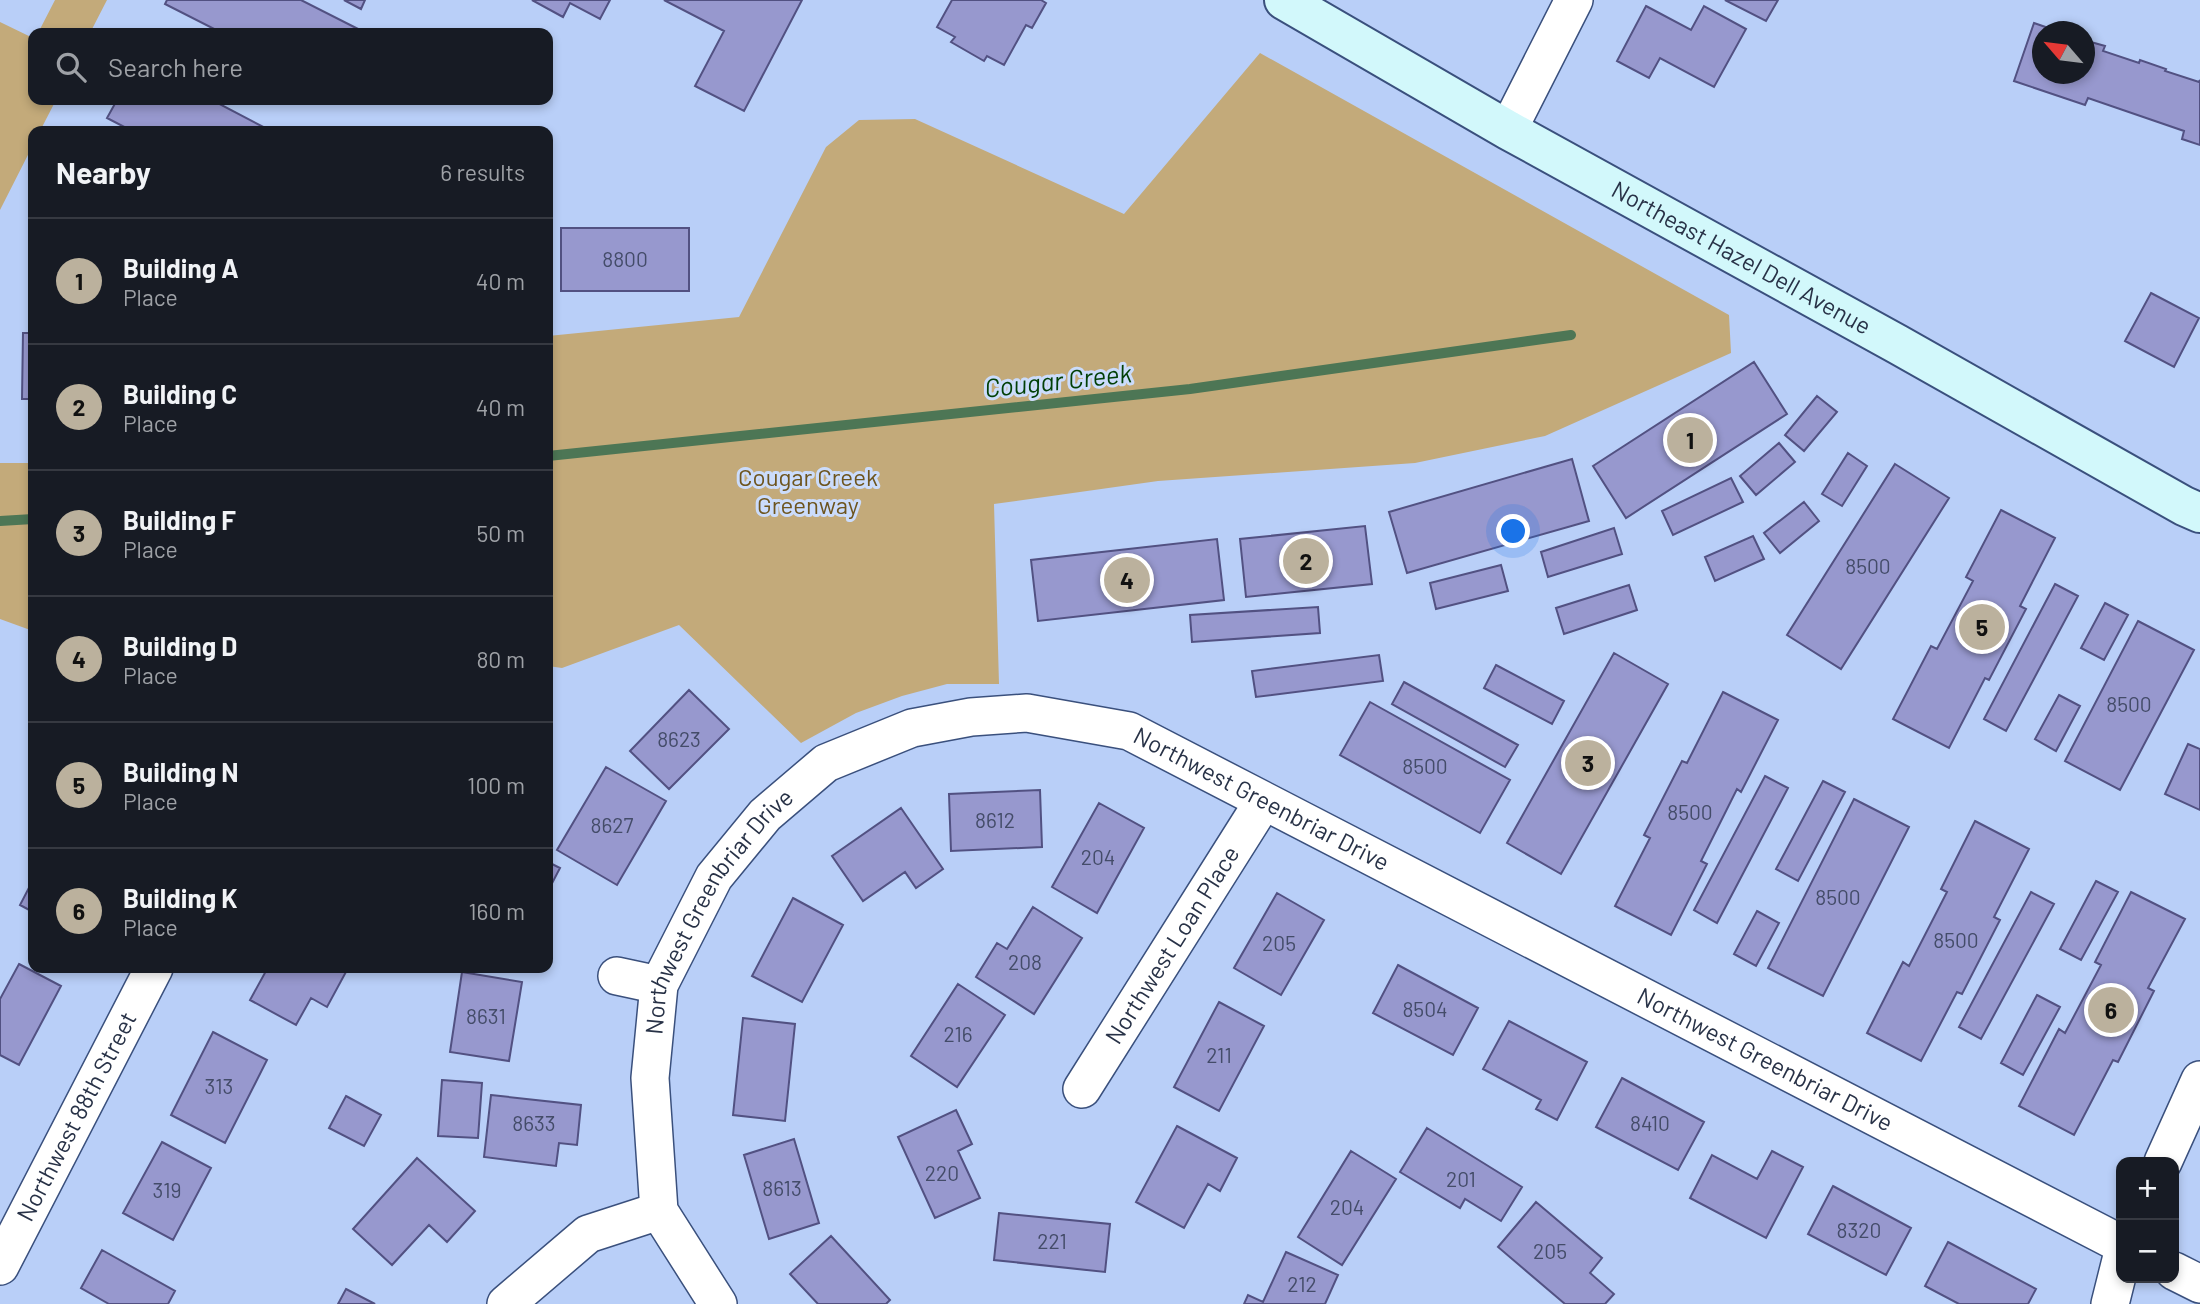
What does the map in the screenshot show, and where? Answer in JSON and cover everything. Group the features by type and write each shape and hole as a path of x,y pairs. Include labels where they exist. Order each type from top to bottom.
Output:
{"main road":[{"name":"Northeast Hazel Dell Avenue","path":"1284,0 1508,130 2200,513"}],"street":[{"path":"1508,130 1574,0"},
{"name":"Northwest Greenbriar Drive","path":"659,1212 650,1078 659,985 714,877 765,815 826,763 912,728 971,718 1027,713 1129,731 2116,1241"},
{"name":"Northwest Loan Place","path":"1082,1089 1263,802"},
{"name":"Northwest 88th Street","path":"0,1266 151,973"},
{"path":"617,976 659,985"},
{"path":"2165,1157 2200,1080"},
{"path":"506,1304 588,1234 659,1212 719,1304"},
{"path":"2179,1274 2200,1284"},
{"path":"2110,1304 2116,1281"}],"green space":[{"path":"55,0 107,0 93,28 41,28"},
{"path":"0,22 28,36 28,105 53,105 43,126 28,126 28,155 0,210"},
{"name":"Cougar Creek Greenway","path":"1260,53 1729,315 1731,353 1545,436 1415,463 1158,481 994,504 999,684 947,684 902,696 856,713 801,743 679,625 562,668 553,667 553,336 739,317 826,147 859,120 915,119 1124,214"},
{"path":"0,463 28,463 28,629 0,619"}],"building":[{"path":"167,0 301,0 356,28 212,28 165,4"},
{"path":"344,0 365,0 361,9"},
{"path":"532,0 610,0 600,19 570,3 563,17"},
{"path":"664,0 802,0 744,111 695,86 724,31"},
{"path":"952,0 1041,0 1046,3 1032,28 1026,25 1004,65 987,56 984,61 951,42 955,37 937,27"},
{"path":"1725,0 1778,0 1766,21"},
{"path":"1646,6 1691,30 1704,6 1746,29 1714,87 1660,58 1649,78 1617,61"},
{"path":"2032,29 2032,84 2095,84 2095,43 2105,46 2103,51 2139,63 2140,60 2199,82 2200,80 2200,145 2182,139 2184,131 2088,98 2085,105 2014,81"},
{"path":"114,105 222,105 261,126 122,126 107,118"},
{"path":"561,228 689,228 689,291 561,291"},
{"path":"2151,293 2199,318 2174,367 2125,341"},
{"path":"23,333 28,333 28,399 22,399"},
{"path":"1754,362 1787,414 1626,518 1593,466"},
{"path":"1817,396 1837,412 1804,451 1785,435"},
{"path":"1779,443 1795,462 1756,495 1740,476"},
{"path":"1848,453 1867,466 1842,506 1822,494"},
{"path":"1572,459 1589,521 1407,573 1389,512"},
{"path":"1895,464 1949,498 1841,669 1787,635"},
{"path":"1731,478 1743,502 1673,535 1662,511"},
{"path":"1804,502 1819,521 1780,553 1764,533"},
{"path":"2001,510 2055,538 2020,606 2026,609 1989,680 1985,678 1949,748 1893,719 1931,646 1937,649 1973,581 1966,577"},
{"path":"1365,526 1372,584 1246,597 1240,539"},
{"path":"1614,528 1622,554 1548,577 1541,552"},
{"path":"1753,536 1764,559 1715,581 1705,557"},
{"path":"1217,539 1224,600 1038,621 1031,560"},
{"path":"1501,565 1508,591 1436,609 1430,583"},
{"path":"2055,584 2078,596 2006,731 1984,719"},
{"path":"1629,585 1637,610 1564,634 1556,608"},
{"path":"2105,603 2128,615 2104,660 2081,648"},
{"path":"1318,607 1320,633 1192,642 1190,615"},
{"path":"2138,621 2194,650 2120,790 2065,761"},
{"path":"1614,653 1668,684 1561,874 1507,843"},
{"path":"1379,655 1383,681 1256,697 1252,671"},
{"path":"1496,665 1564,701 1552,724 1484,688"},
{"path":"1404,682 1518,745 1505,767 1392,704"},
{"path":"689,690 729,729 669,789 630,751"},
{"path":"1723,692 1778,720 1741,792 1737,789 1701,861 1707,864 1671,935 1615,906 1650,838 1644,835 1682,761 1687,763"},
{"path":"2059,695 2080,706 2056,751 2035,739"},
{"path":"1370,702 1510,780 1480,833 1340,755"},
{"path":"2188,744 2200,749 2200,810 2165,794"},
{"path":"606,767 666,801 617,885 557,850"},
{"path":"1765,776 1788,788 1717,923 1694,910"},
{"path":"1823,781 1845,792 1798,881 1776,869"},
{"path":"1040,790 1042,847 951,851 949,794"},
{"path":"1854,799 1909,827 1823,996 1768,968"},
{"path":"1099,803 1144,828 1097,913 1052,887"},
{"path":"901,808 943,869 916,888 905,872 863,901 832,856"},
{"path":"1975,821 2029,849 1994,917 2000,920 1962,994 1957,992 1921,1061 1867,1033 1903,962 1909,966 1947,892 1941,889"},
{"path":"553,864 560,868 553,881"},
{"path":"2096,881 2118,892 2081,960 2060,949"},
{"path":"28,890 28,909 20,905"},
{"path":"2031,892 2054,904 1981,1039 1959,1027"},
{"path":"2131,892 2185,919 2148,988 2154,991 2118,1062 2113,1060 2074,1135 2019,1106 2059,1029 2065,1033 2101,965 2095,962"},
{"path":"1277,893 1324,920 1281,995 1234,968"},
{"path":"793,898 843,925 802,1002 752,976"},
{"path":"1033,907 1082,938 1034,1014 976,977 997,943 1007,949"},
{"path":"1757,911 1779,923 1756,966 1734,954"},
{"path":"19,964 28,969 28,973 36,973 61,986 19,1065 0,1055 0,999"},
{"path":"1398,965 1478,1008 1453,1055 1373,1013"},
{"path":"265,973 345,973 327,1007 311,998 296,1025 250,1000"},
{"path":"462,973 522,982 509,1061 450,1052"},
{"path":"958,984 1005,1015 957,1087 911,1056"},
{"path":"2037,995 2060,1007 2023,1075 2001,1063"},
{"path":"1219,1002 1264,1026 1219,1111 1174,1087"},
{"path":"743,1018 795,1024 785,1121 733,1115"},
{"path":"1509,1021 1587,1062 1557,1120 1536,1109 1541,1100 1483,1069"},
{"path":"213,1032 267,1060 225,1143 171,1115"},
{"path":"1622,1078 1704,1122 1678,1170 1596,1127"},
{"path":"442,1080 482,1083 478,1138 438,1136"},
{"path":"491,1095 581,1105 577,1145 559,1143 556,1166 484,1157"},
{"path":"346,1096 381,1115 364,1146 329,1128"},
{"path":"956,1110 972,1144 958,1151 980,1198 935,1218 898,1137"},
{"path":"1177,1126 1237,1158 1220,1191 1208,1184 1184,1228 1136,1202"},
{"path":"1427,1128 1522,1187 1501,1221 1465,1199 1460,1208 1400,1172"},
{"path":"794,1139 819,1223 769,1239 744,1155"},
{"path":"162,1142 211,1168 173,1240 123,1213"},
{"path":"1351,1151 1396,1179 1342,1265 1298,1237"},
{"path":"1772,1151 1803,1167 1766,1238 1690,1198 1712,1155 1757,1179"},
{"path":"417,1158 475,1211 447,1242 429,1225 392,1265 353,1229"},
{"path":"1833,1186 1911,1228 1886,1275 1808,1234"},
{"path":"1536,1202 1602,1258 1590,1273 1614,1294 1605,1304 1565,1304 1498,1247"},
{"path":"999,1213 1110,1224 1105,1272 994,1260"},
{"path":"831,1236 890,1300 886,1304 818,1304 790,1274"},
{"path":"1948,1242 2036,1289 2028,1304 1959,1304 1925,1286"},
{"path":"102,1250 175,1291 168,1304 109,1304 81,1288"},
{"path":"1286,1252 1338,1275 1325,1304 1244,1304 1248,1295 1263,1302"},
{"path":"346,1289 375,1304 338,1304"}],"waterway":[{"name":"Cougar Creek","path":"553,455 1190,389 1571,335"},
{"name":"Cougar Creek","path":"0,521 28,519"}],"place":[{"name":"Building A","path":"1690,440"},
{"name":"Building C","path":"1306,561"},
{"name":"Building D","path":"1127,580"},
{"name":"Building N","path":"1982,627"},
{"name":"Building F","path":"1588,763"},
{"name":"Building K","path":"2111,1010"}]}
